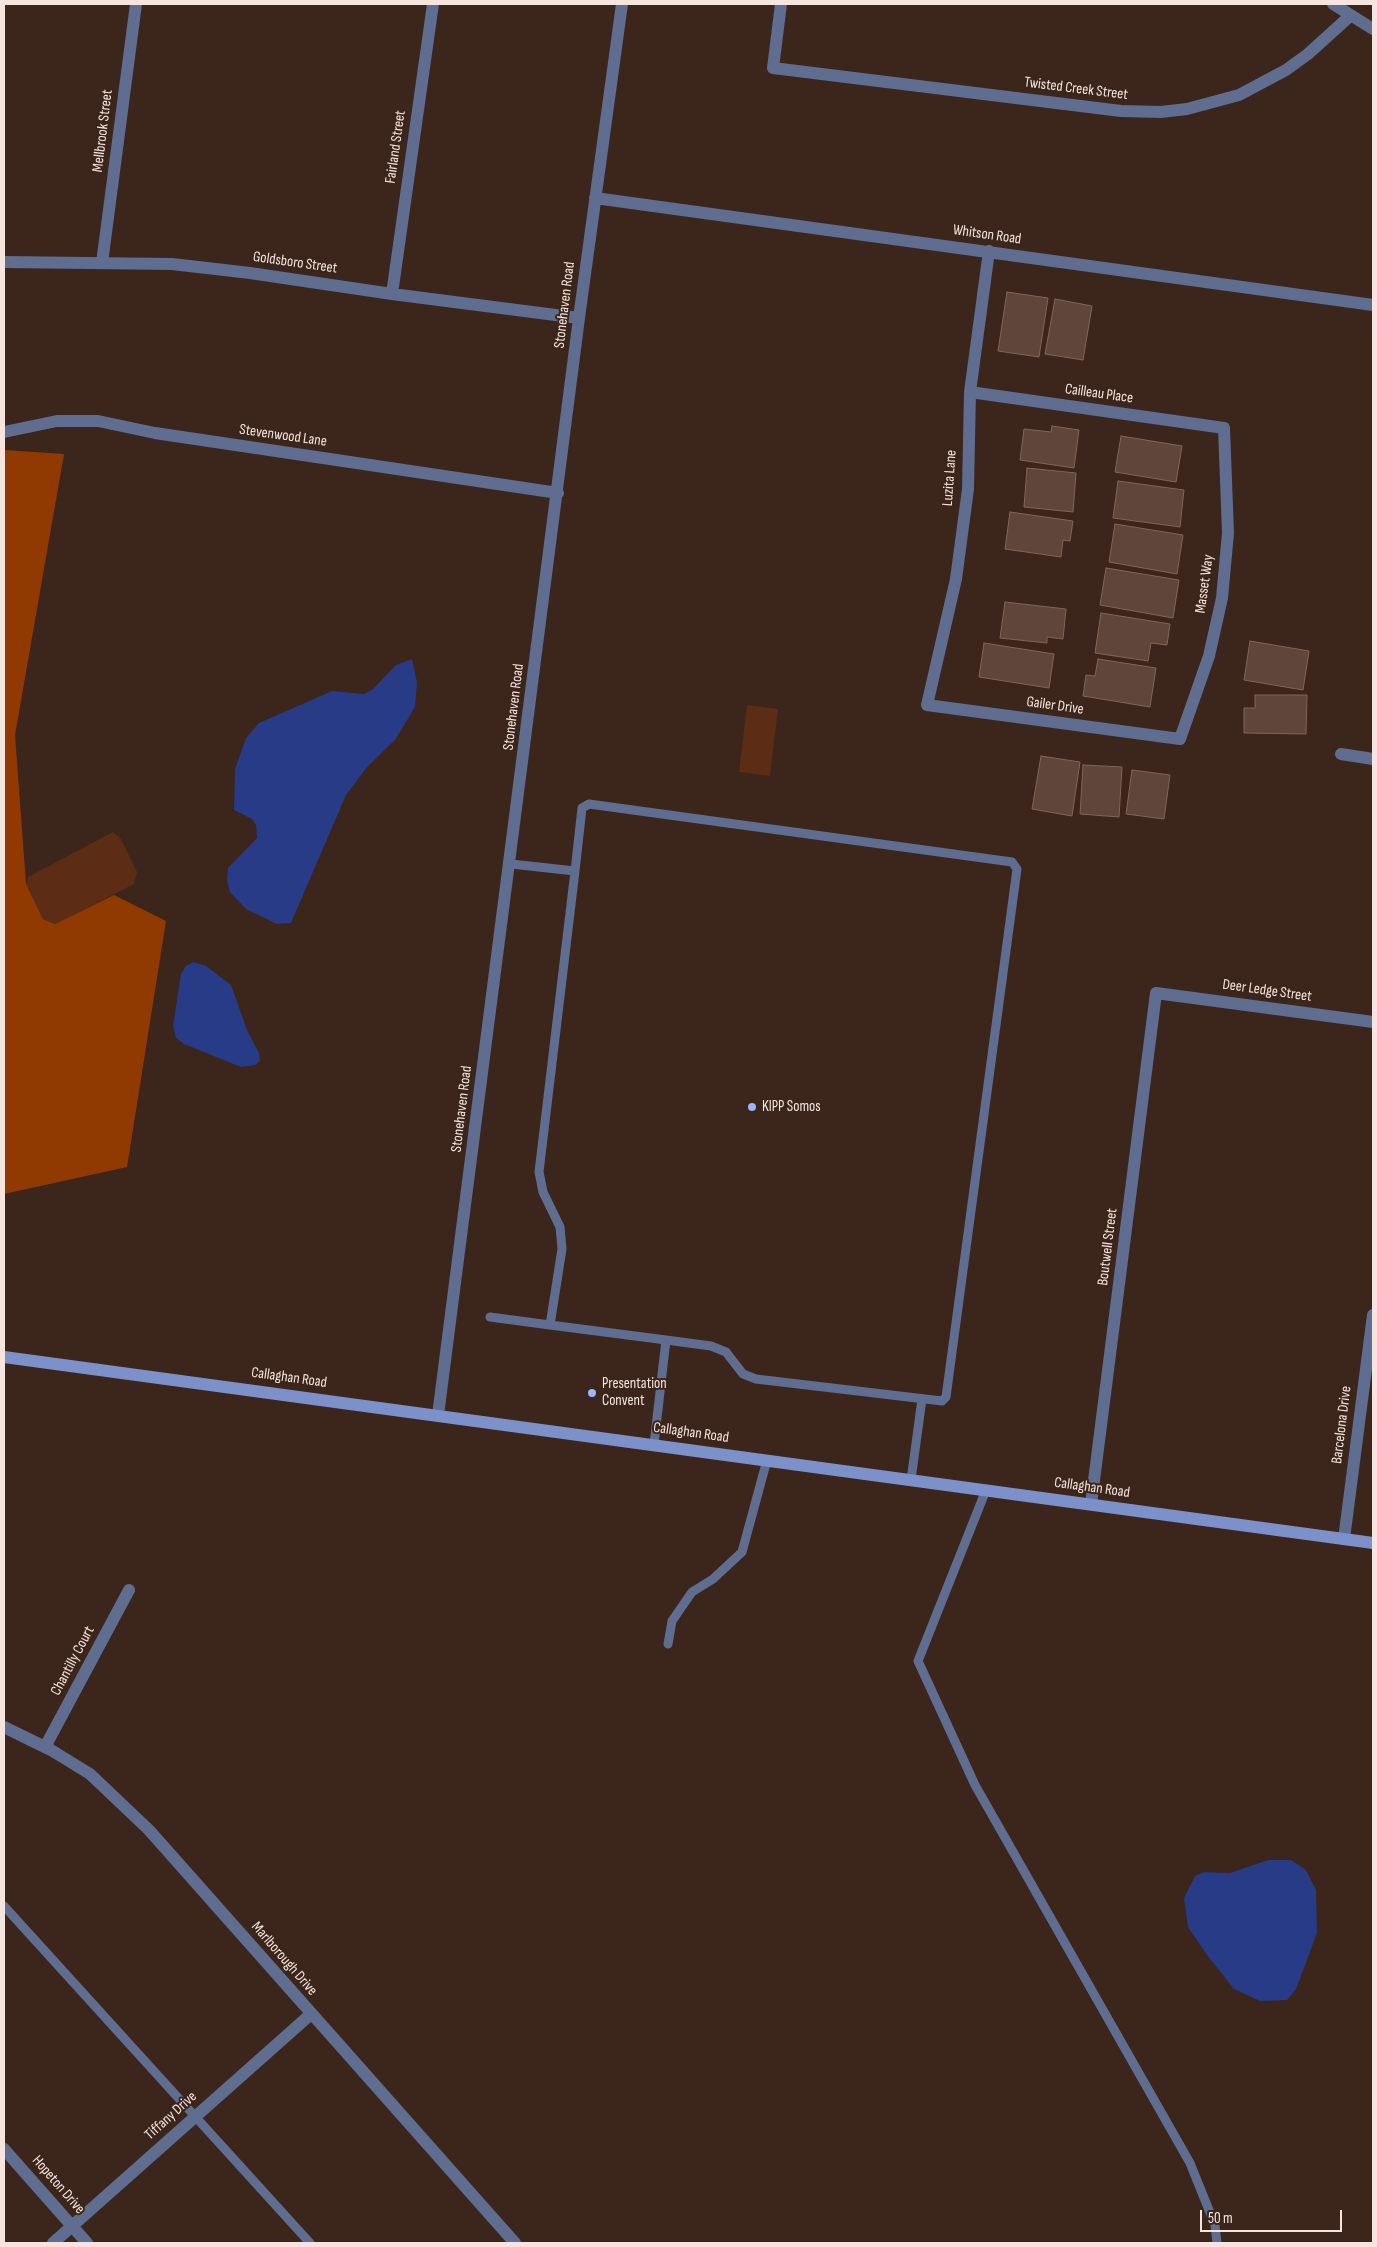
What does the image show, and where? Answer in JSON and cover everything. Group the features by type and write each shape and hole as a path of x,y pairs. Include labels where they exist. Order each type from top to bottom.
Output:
{"main road":[{"name":"Callaghan Road","path":"4,1357 1373,1542"}],"street":[{"name":"Mellbrook Street","path":"102,263 136,4"},
{"name":"Fairland Street","path":"392,294 433,4"},
{"name":"Stonehaven Road","path":"438,1415 511,864 595,198 622,4"},
{"name":"Twisted Creek Street","path":"782,4 773,68 1121,111 1161,112 1214,103 1263,84 1308,54 1350,16"},
{"path":"1333,4 1373,29"},
{"name":"Whitson Road","path":"595,198 1373,305"},
{"name":"Luzita Lane","path":"927,705 957,570 968,489 970,392 989,251"},
{"name":"Goldsboro Street","path":"4,262 172,264 580,318"},
{"name":"Cailleau Place","path":"970,392 1224,428"},
{"name":"Stevenwood Lane","path":"4,432 58,421 98,421 155,433 558,493"},
{"name":"Masset Way","path":"1180,739 1209,656 1222,598 1228,533 1224,428"},
{"name":"Gailer Drive","path":"927,705 1180,739"},
{"path":"1340,754 1373,758"},
{"name":"Deer Ledge Street","path":"1156,993 1373,1022"},
{"name":"Boutwell Street","path":"1091,1504 1156,993"},
{"name":"Barcelona Drive","path":"1344,1539 1373,1315"},
{"name":"Chantilly Court","path":"45,1747 129,1590"},
{"name":"Marlborough Drive","path":"4,1727 45,1747 90,1774 149,1830 515,2243"},
{"name":"Tiffany Drive","path":"53,2243 311,2014"},
{"name":"Hopeton Drive","path":"4,2149 87,2243"}],"lane":[{"path":"490,1317 550,1325 711,1346 726,1352 743,1374 756,1379 942,1401 946,1397 1017,869 1012,862 589,804 582,808 540,1172 543,1192 560,1227 562,1249 550,1325"},
{"path":"511,864 575,871"},
{"path":"654,1444 666,1340"},
{"path":"911,1480 922,1399"},
{"path":"668,1644 672,1621 692,1592 713,1579 742,1552 767,1460"},
{"path":"986,1490 918,1661 975,1784 1190,2163 1215,2224 1217,2243"},
{"path":"4,1906 310,2243"}],"shaded area":[{"path":"4,450 64,454 15,735 26,884 43,919 55,924 114,895 166,921 127,1167 4,1194"},
{"path":"747,705 778,709 770,776 739,772"},
{"path":"113,832 121,839 137,872 134,884 55,924 43,919 26,884 28,877"}],"water":[{"path":"412,659 417,682 415,707 395,740 368,766 346,795 291,923 277,924 246,909 230,892 227,880 228,868 257,838 256,825 252,819 234,810 235,769 246,738 259,723 332,691 364,694 373,689 396,665"},
{"path":"193,962 206,966 231,985 247,1030 259,1053 260,1061 255,1065 241,1067 184,1044 176,1038 173,1026 181,974 186,966"},
{"path":"1268,1860 1291,1860 1306,1870 1316,1890 1317,1933 1296,1989 1287,2000 1260,2001 1234,1989 1188,1927 1184,1898 1195,1876 1204,1872 1230,1873"}],"building":[{"path":"1007,292 1048,298 1039,357 998,351"},
{"path":"1055,299 1092,306 1083,360 1045,354"},
{"path":"1052,426 1079,430 1074,468 1020,460 1024,429 1051,432"},
{"path":"1121,436 1182,446 1176,482 1115,472"},
{"path":"1027,468 1076,473 1073,512 1024,507"},
{"path":"1118,481 1184,490 1180,527 1113,518"},
{"path":"1010,512 1073,521 1070,541 1063,540 1061,557 1005,549"},
{"path":"1115,524 1183,535 1177,574 1109,562"},
{"path":"1106,568 1179,580 1173,618 1100,605"},
{"path":"1005,602 1066,609 1063,639 1047,637 1047,643 1000,638"},
{"path":"1101,613 1170,624 1167,645 1151,643 1148,661 1095,653"},
{"path":"1250,641 1309,651 1303,690 1244,680"},
{"path":"984,643 1054,654 1049,688 979,677"},
{"path":"1098,659 1156,668 1150,707 1083,696 1086,675 1095,676"},
{"path":"1255,695 1307,695 1306,734 1244,733 1244,708 1255,708"},
{"path":"1041,756 1080,762 1072,816 1032,809"},
{"path":"1083,765 1122,767 1119,817 1080,814"},
{"path":"1132,770 1170,775 1164,819 1126,814"}],"place":[{"name":"KIPP Somos","path":"752,1107"},
{"name":"Presentation Convent","path":"592,1393"}]}
